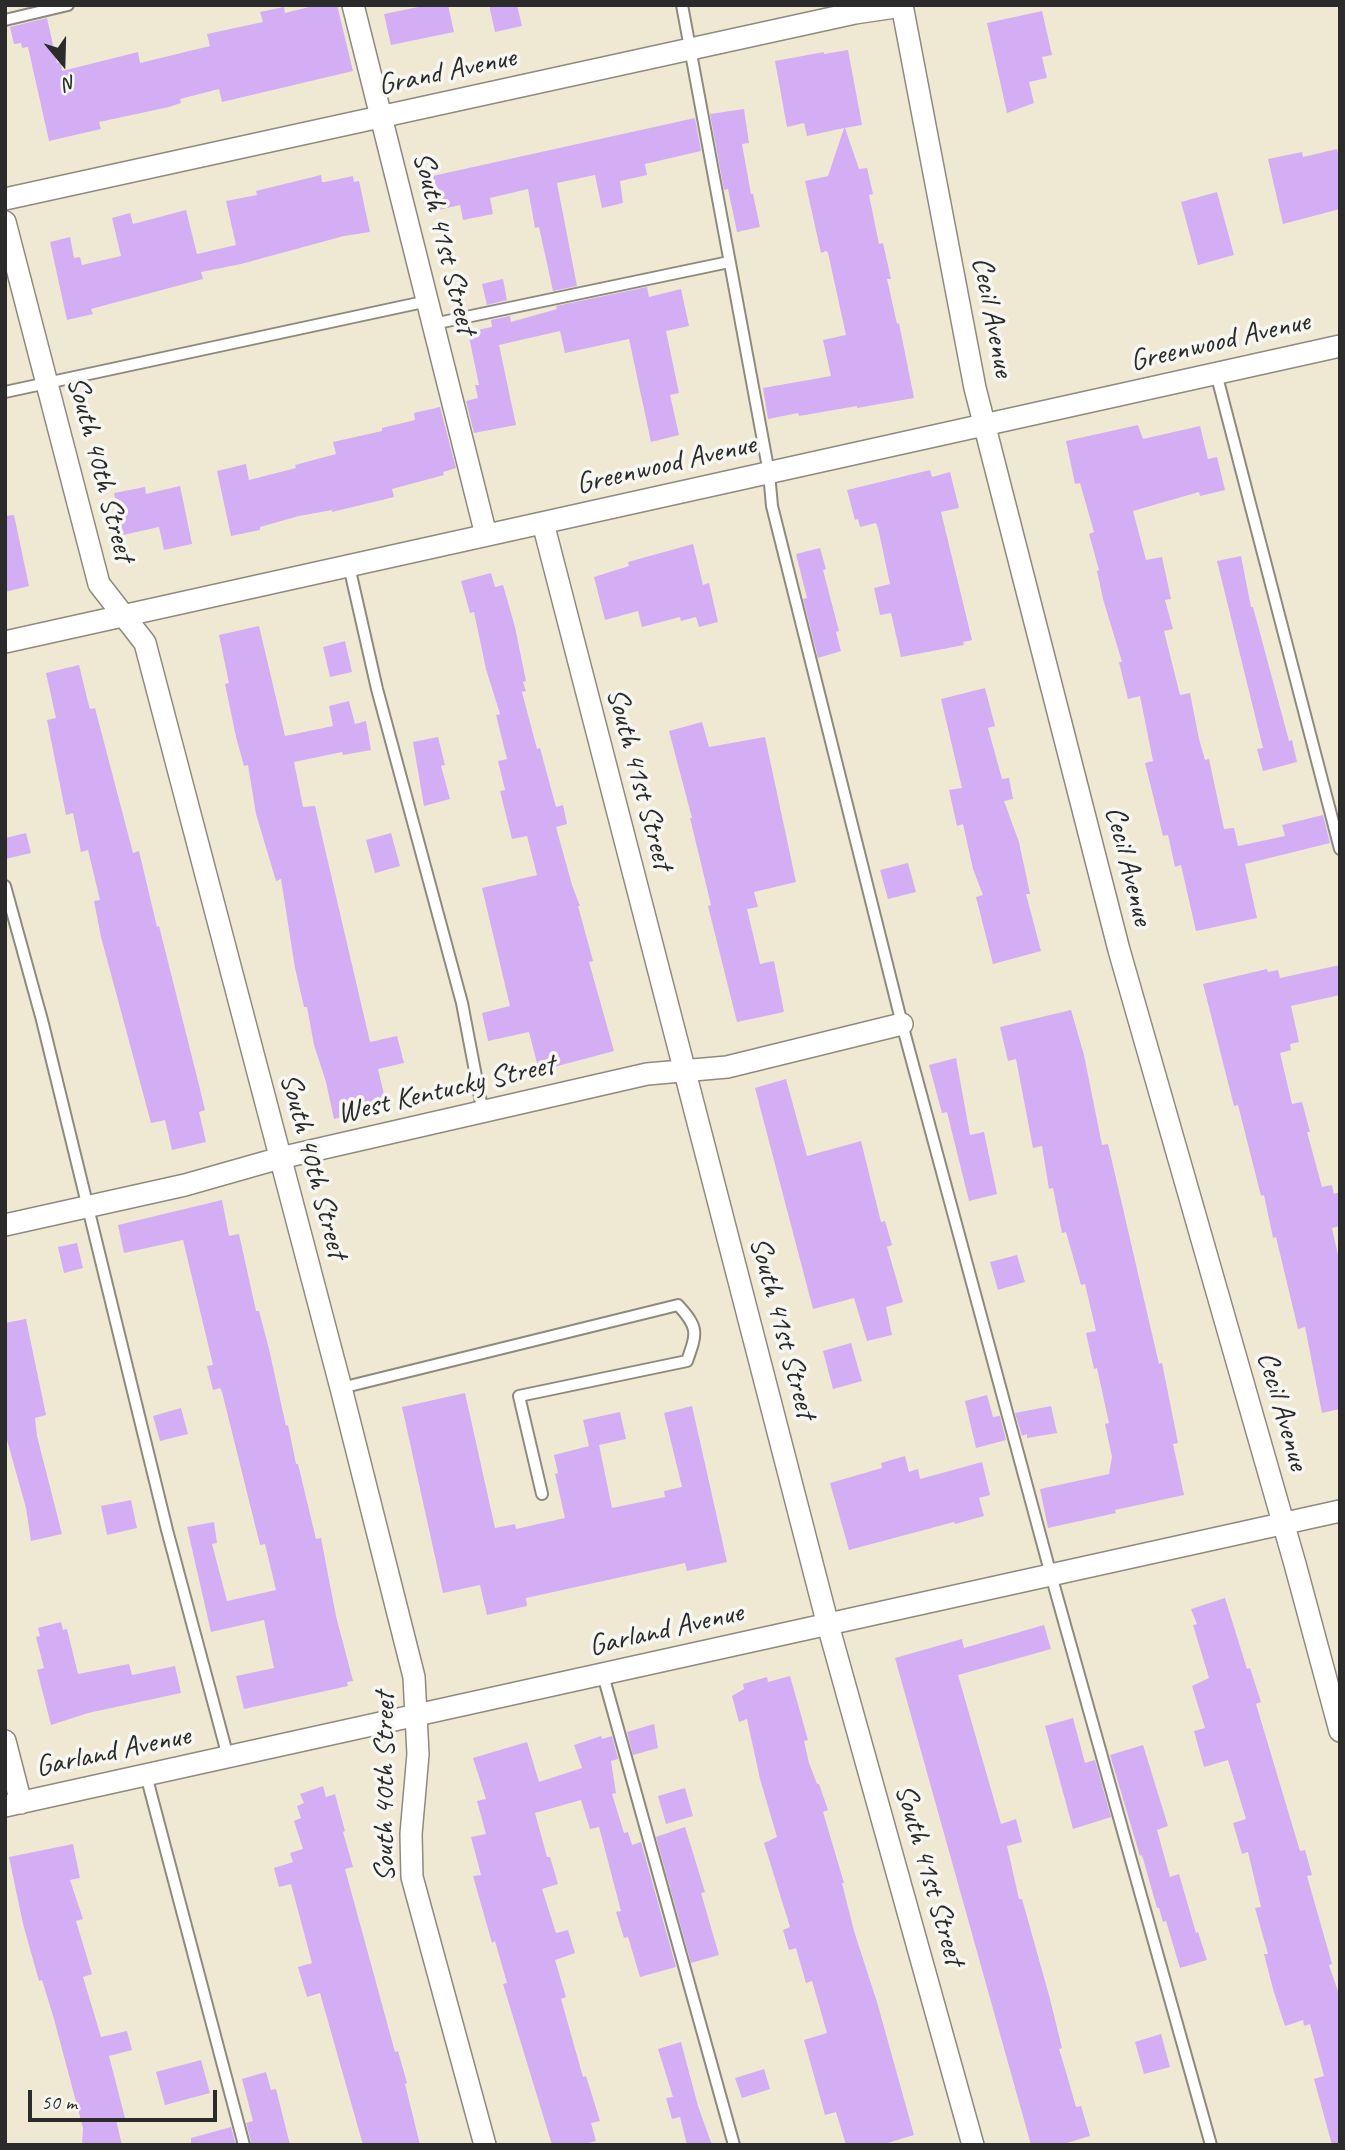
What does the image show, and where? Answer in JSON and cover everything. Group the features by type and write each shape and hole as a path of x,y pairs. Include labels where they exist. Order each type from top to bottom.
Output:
{"street":[{"name":"South 41st Street","path":"353,5 486,535"},
{"name":"Grand Avenue","path":"5,199 855,13 902,6"},
{"name":"Cecil Avenue","path":"902,6 975,388 1122,962 1283,1522 1340,1731"},
{"name":"South 40th Street","path":"5,222 99,584 145,643 341,1388 414,1677 418,1754 411,1834 412,1877 485,2145"},
{"name":"Greenwood Avenue","path":"5,642 1340,346"},
{"name":"South 41st Street","path":"543,523 828,1625 973,2145"},
{"name":"West Kentucky Street","path":"5,1225 185,1185 280,1158 648,1074 727,1067 902,1024"},
{"name":"Garland Avenue","path":"13,1804 1340,1511"},
{"path":"5,1741 13,1804"}],"lane":[{"path":"5,20 68,5"},
{"path":"682,5 769,472 772,506 902,1024 1051,1575 1211,2145"},
{"path":"433,324 729,262"},
{"path":"5,392 428,301"},
{"path":"1216,373 1340,849"},
{"path":"349,566 377,689 461,1003 483,1113"},
{"path":"5,886 43,1020 164,1517 228,1758"},
{"path":"341,1388 678,1305 692,1321 696,1335 687,1361 519,1396 542,1494"},
{"path":"603,1675 734,2145"},
{"path":"146,1775 244,2145"}],"building":[{"path":"317,5 337,5 353,71 222,102 219,89 180,99 181,103 169,107 99,122 101,129 49,141 28,47 22,48 21,43 14,44 10,27 47,18 57,63 61,62 62,71 138,52 140,63 210,46 207,34 263,22 260,12 284,7 285,13"},
{"path":"428,5 448,5 454,32 391,45 384,14"},
{"path":"489,5 517,5 522,26 495,32"},
{"path":"1042,11 1052,55 1042,57 1047,78 1029,82 1034,103 1007,113 987,23"},
{"path":"848,50 862,125 845,128 859,169 867,168 873,194 869,195 879,244 883,243 891,279 887,279 914,398 768,419 763,388 831,376 823,340 846,335 828,253 821,253 805,181 828,176 844,128 807,136 804,123 787,127 775,61"},
{"path":"744,109 749,143 742,144 760,227 737,232 728,189 724,190 710,114"},
{"path":"695,118 701,151 645,164 647,175 620,181 623,203 602,208 595,175 557,183 577,286 553,291 539,227 535,228 528,189 490,198 493,214 463,220 460,205 426,213 419,179"},
{"path":"1337,149 1340,160 1340,209 1283,224 1268,159 1302,152 1303,157"},
{"path":"321,175 322,182 353,176 354,182 359,181 370,232 201,272 203,279 91,309 93,314 67,320 50,242 70,237 74,258 80,257 82,265 121,256 112,218 130,213 133,224 186,210 197,254 236,245 226,201 257,195 256,191"},
{"path":"1217,192 1234,255 1198,265 1181,202"},
{"path":"503,279 507,300 487,305 482,284"},
{"path":"647,287 649,297 681,289 689,326 666,331 679,393 670,395 679,435 651,442 629,339 565,353 560,331 499,345 516,425 474,433 466,401 478,398 475,385 479,385 468,332 492,327 491,320 510,316 511,322 557,309 556,306"},
{"path":"440,407 456,468 443,472 444,475 392,489 394,497 332,512 299,516 260,527 260,530 231,536 217,471 246,464 249,480 296,468 295,465 336,454 333,442 382,431 382,428 415,420 414,413"},
{"path":"1138,425 1143,439 1200,426 1208,459 1217,457 1225,490 1200,496 1199,492 1133,511 1146,560 1162,557 1171,599 1165,600 1173,629 1164,631 1180,695 1190,693 1205,760 1209,759 1224,829 1234,828 1238,846 1285,836 1282,825 1323,815 1330,843 1245,864 1257,918 1196,931 1181,865 1175,867 1168,835 1163,836 1145,763 1153,761 1140,696 1128,699 1119,662 1122,662 1103,599 1097,571 1099,570 1089,534 1094,532 1080,483 1075,484 1066,441"},
{"path":"930,470 932,477 950,472 959,508 941,512 972,640 963,642 964,645 901,657 891,613 880,615 874,588 890,584 878,528 876,523 860,527 858,519 855,520 847,490"},
{"path":"180,486 192,544 164,550 159,527 123,535 114,493 145,487 146,494"},
{"path":"14,515 29,586 5,592 5,516"},
{"path":"693,544 703,585 709,583 718,622 699,627 696,617 681,621 680,617 642,627 638,611 605,620 594,577 629,566 628,562"},
{"path":"820,548 841,651 818,658 803,599 807,598 796,554"},
{"path":"1241,556 1251,607 1297,762 1263,771 1257,749 1263,748 1217,561"},
{"path":"491,573 495,587 503,585 515,627 526,681 523,682 526,691 522,692 537,749 540,748 556,807 563,805 567,824 556,827 580,906 593,961 589,962 614,1051 539,1071 529,1032 488,1041 482,1013 510,1006 482,888 537,875 527,836 512,839 500,791 505,790 498,761 507,759 496,715 500,714 486,669 474,612 470,613 461,581"},
{"path":"259,626 285,736 333,726 329,706 349,701 355,724 366,721 371,750 343,755 342,752 294,762 303,807 315,806 370,1042 397,1036 404,1063 378,1069 387,1107 334,1119 295,968 281,879 276,881 256,814 248,765 244,766 225,684 229,683 219,635"},
{"path":"345,641 352,672 330,677 323,647"},
{"path":"79,665 90,709 95,708 133,853 139,851 205,1110 199,1112 206,1142 172,1150 165,1120 151,1123 101,937 94,901 100,900 88,850 81,852 73,813 66,815 47,720 56,718 46,673"},
{"path":"985,688 995,726 988,728 1002,779 1009,778 1013,799 1004,801 1019,842 1030,894 1026,894 1041,951 993,964 976,897 983,895 973,869 963,824 957,826 949,790 962,788 941,699"},
{"path":"702,722 709,747 765,737 796,882 754,892 758,907 747,909 760,964 774,961 784,1012 737,1022 708,906 711,905 692,818 669,731"},
{"path":"438,737 445,765 441,766 450,799 424,806 413,742"},
{"path":"26,833 31,853 5,859 5,838"},
{"path":"391,833 400,866 375,873 366,840"},
{"path":"908,863 916,892 888,899 880,870"},
{"path":"1340,965 1340,995 1291,1006 1299,1042 1290,1044 1291,1050 1280,1053 1292,1104 1302,1102 1322,1187 1332,1185 1334,1194 1340,1192 1340,1226 1332,1228 1340,1264 1340,1409 1322,1413 1305,1327 1298,1329 1276,1237 1273,1238 1264,1195 1261,1196 1238,1105 1234,1106 1203,984 1267,969 1268,972 1278,970 1280,978"},
{"path":"1071,1010 1084,1055 1102,1145 1108,1144 1159,1364 1162,1363 1178,1443 1173,1444 1184,1495 1048,1528 1040,1489 1109,1474 1112,1457 1105,1424 1109,1423 1086,1333 1096,1331 1085,1284 1081,1285 1066,1232 1062,1233 1053,1188 1049,1189 1042,1146 1033,1148 1016,1059 1008,1061 1000,1027"},
{"path":"956,1058 970,1135 984,1132 997,1194 969,1201 947,1112 942,1113 929,1065"},
{"path":"786,1079 807,1156 861,1141 881,1222 885,1221 892,1245 887,1247 903,1302 886,1307 892,1335 867,1341 854,1298 813,1309 755,1088"},
{"path":"222,1200 229,1236 239,1234 256,1311 259,1311 269,1349 316,1539 321,1538 336,1616 353,1681 347,1682 348,1686 244,1709 236,1676 274,1668 264,1620 211,1632 187,1527 214,1522 217,1543 212,1544 227,1601 276,1590 265,1544 260,1545 222,1392 220,1388 213,1390 207,1366 213,1365 183,1240 124,1253 118,1225"},
{"path":"77,1243 83,1268 64,1273 58,1247"},
{"path":"1017,1255 1025,1282 998,1290 990,1262"},
{"path":"26,1319 46,1415 35,1418 37,1436 62,1534 31,1541 26,1508 5,1433 5,1323"},
{"path":"851,1343 862,1381 833,1389 823,1351"},
{"path":"465,1393 495,1528 515,1524 516,1529 565,1518 555,1474 558,1473 554,1455 589,1446 583,1420 620,1412 626,1439 599,1445 612,1508 665,1497 664,1491 682,1487 664,1413 692,1406 727,1562 687,1571 685,1563 526,1598 527,1606 487,1615 480,1585 443,1593 402,1407"},
{"path":"987,1395 993,1417 1000,1416 1006,1440 976,1448 965,1401"},
{"path":"1051,1406 1057,1433 1027,1438 1027,1434 1022,1436 1015,1413"},
{"path":"181,1408 188,1434 160,1441 153,1416"},
{"path":"905,1456 909,1472 918,1469 920,1479 982,1462 990,1495 979,1498 984,1516 849,1550 830,1483 882,1468 881,1463"},
{"path":"131,1500 137,1528 107,1535 101,1506"},
{"path":"1225,1598 1247,1669 1250,1668 1261,1702 1256,1704 1300,1851 1305,1850 1312,1875 1307,1876 1332,1964 1329,1965 1340,1997 1340,2145 1332,2145 1314,2079 1324,2076 1310,2024 1304,2026 1303,2020 1285,2026 1273,1989 1264,1954 1268,1954 1255,1908 1261,1907 1248,1852 1242,1854 1233,1823 1246,1819 1228,1760 1204,1767 1194,1731 1205,1728 1192,1686 1209,1678 1193,1625 1197,1624 1191,1609"},
{"path":"61,1622 63,1630 67,1629 78,1674 129,1664 132,1675 175,1666 181,1693 88,1713 51,1725 37,1670 44,1668 36,1637 40,1636 38,1628"},
{"path":"1044,1625 1051,1649 958,1675 1001,1824 1016,1819 1022,1842 1007,1846 1019,1899 1022,1899 1050,1999 1062,2048 1059,2049 1076,2107 1081,2106 1090,2136 1060,2145 1031,2145 895,1658 962,1639 964,1648"},
{"path":"790,1676 808,1740 804,1741 809,1763 828,1810 823,1812 844,1883 854,1931 914,2135 881,2145 846,2145 836,2112 825,2115 804,2040 827,2033 812,1981 806,1983 796,1948 789,1950 783,1930 790,1927 764,1843 777,1837 760,1779 747,1719 739,1722 732,1696 744,1689 743,1684 767,1677 768,1682"},
{"path":"1073,1718 1085,1763 1095,1760 1111,1817 1073,1829 1045,1726"},
{"path":"654,1724 658,1748 633,1755 627,1732"},
{"path":"601,1736 602,1739 612,1736 618,1759 611,1761 616,1793 612,1794 624,1833 628,1832 632,1845 641,1842 676,1967 640,1977 628,1937 624,1938 616,1912 621,1911 599,1827 590,1829 581,1800 535,1813 547,1857 550,1857 558,1884 542,1889 556,1933 568,1930 575,1953 555,1960 566,1997 561,1999 583,2077 586,2076 600,2121 591,2123 596,2141 581,2145 552,2145 503,1984 507,1983 495,1941 492,1943 473,1876 481,1875 471,1837 486,1834 477,1801 486,1799 473,1758 527,1742 539,1782 582,1768 574,1745"},
{"path":"1143,1745 1168,1826 1157,1830 1170,1877 1179,1874 1196,1933 1198,1932 1207,1960 1180,1968 1166,1921 1163,1922 1157,1908 1110,1755"},
{"path":"323,1786 326,1797 335,1794 345,1831 343,1832 353,1867 345,1869 395,2052 398,2051 407,2083 405,2084 420,2145 363,2145 320,1993 307,1997 298,1967 312,1963 291,1884 279,1887 274,1868 293,1862 290,1853 303,1849 294,1821 301,1818 297,1806 304,1803 300,1794"},
{"path":"685,1788 693,1816 666,1824 658,1796"},
{"path":"685,1827 705,1892 701,1893 719,1955 691,1963 656,1837"},
{"path":"73,1844 80,1878 70,1880 83,1919 76,1921 92,1974 83,1977 101,2037 127,2031 132,2050 109,2056 125,2118 116,2120 122,2145 82,2145 83,2128 54,2019 42,1980 39,1981 23,1924 9,1857"},
{"path":"1161,2034 1170,2067 1144,2074 1135,2042"},
{"path":"681,2042 698,2106 712,2145 687,2145 680,2117 672,2119 666,2098 673,2097 658,2049"},
{"path":"201,2060 210,2093 165,2105 156,2072"},
{"path":"764,2069 770,2089 742,2098 735,2078"},
{"path":"266,2072 271,2090 276,2089 290,2145 252,2145 246,2123 253,2121 242,2079"},
{"path":"231,2127 236,2145 191,2145 191,2138"}]}
